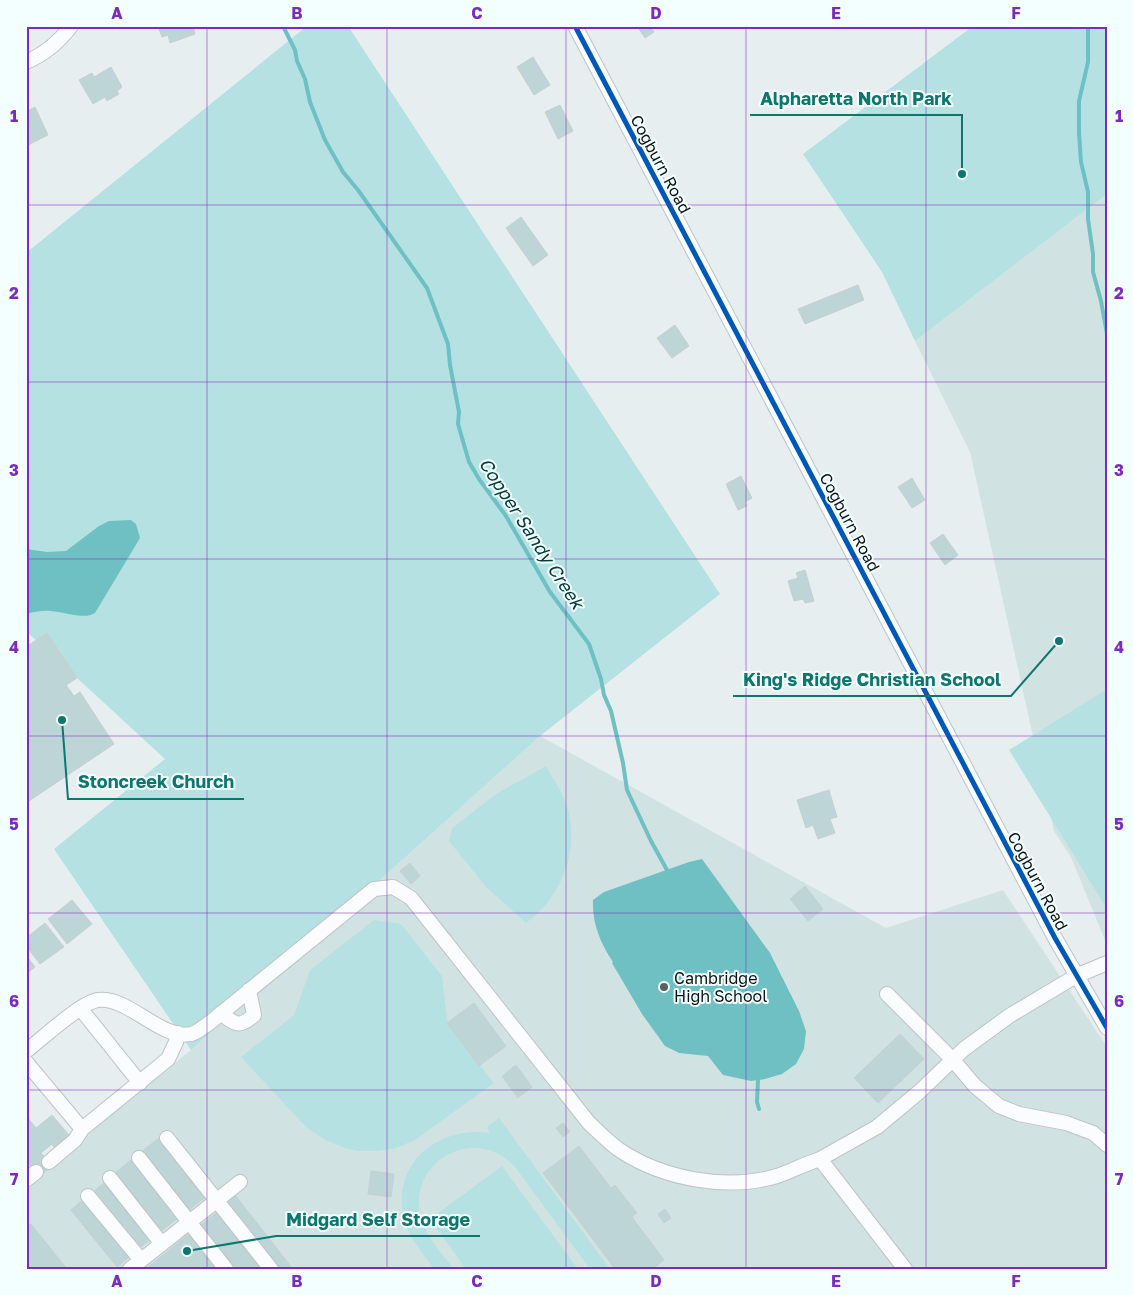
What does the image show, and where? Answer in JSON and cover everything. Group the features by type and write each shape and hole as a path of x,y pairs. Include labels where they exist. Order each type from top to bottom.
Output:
{"street":[{"path":"26,62 49,49 62,38 70,26"},
{"name":"Cogburn Road","path":"575,26 1076,976 1107,1028"},
{"path":"26,1052 80,1008 97,999 114,1001 172,1032 192,1034 221,1013 374,889 394,886 411,898 588,1123 620,1150 658,1170 703,1181 734,1183 775,1176 820,1159 877,1128 953,1060 1008,1016 1076,976 1107,963"},
{"path":"221,1013 230,1021 239,1024 245,1023 254,1014 249,990"},
{"path":"887,994 953,1060 975,1086 999,1106 1019,1114 1066,1123 1092,1134 1107,1145"},
{"path":"80,1008 140,1083"},
{"path":"49,1162 75,1140 82,1129 168,1060 178,1033"},
{"path":"26,1062 82,1129"},
{"path":"167,1138 271,1269"},
{"path":"139,1158 226,1269"},
{"path":"820,1159 905,1269"},
{"path":"110,1178 162,1244"},
{"path":"130,1269 240,1182"},
{"path":"88,1196 141,1260"}],"shaded area":[{"path":"307,26 348,26 720,594 540,736 191,1050 54,849 165,759 26,631 26,253"},
{"path":"973,26 1107,26 1107,194 915,341 882,272 803,154"},
{"path":"1107,194 1107,945 1071,857 1054,831 970,452 915,341"},
{"path":"1107,689 1107,909 1009,750"},
{"name":"Cambridge High School","path":"540,736 886,928 1003,890 1107,1047 1107,1269 26,1269 26,1183 191,1050"},
{"path":"546,766 566,803 570,820 570,854 566,870 559,885 539,912 526,923 486,887 449,841 452,828 496,794"},
{"path":"374,920 401,924 442,976 448,1025 494,1083 415,1140 396,1148 358,1151 325,1140 306,1127 241,1057 294,1015 310,970"},
{"path":"499,1118 610,1269 590,1269 515,1167 497,1153 479,1148 464,1149 451,1153 429,1171 422,1184 419,1198 422,1222 434,1243 454,1269 434,1269 406,1227 402,1200 404,1182 411,1166 422,1152 436,1142 453,1135 471,1132 490,1133 487,1127"},
{"path":"502,1166 578,1269 466,1269 430,1219"}],"water":[{"path":"131,520 136,524 140,538 95,613 85,616 45,611 26,614 26,549 47,552 66,551 99,526 109,521"},
{"path":"702,859 770,953 799,1011 806,1031 804,1049 796,1064 782,1074 751,1081 723,1075 708,1056 679,1053 665,1046 642,1014 612,963 598,932 594,917 593,900 604,892"}],"building":[{"path":"158,26 193,26 195,34 170,43 168,35 162,37"},
{"path":"637,26 650,26 654,32 645,38"},
{"path":"533,57 550,85 534,95 517,67"},
{"path":"111,67 122,87 117,91 119,94 107,101 105,97 93,104 79,80 92,73 94,77"},
{"path":"560,105 573,131 558,139 545,112"},
{"path":"35,107 48,135 26,146 26,112"},
{"path":"521,217 548,255 533,266 506,228"},
{"path":"858,285 864,300 805,324 798,309"},
{"path":"675,325 689,346 672,358 657,338"},
{"path":"741,476 752,498 745,502 747,506 738,510 726,484"},
{"path":"912,478 925,500 912,508 898,487"},
{"path":"943,534 958,555 945,565 930,543"},
{"path":"805,570 814,601 805,603 803,599 794,601 788,581 798,578 796,573"},
{"path":"47,633 77,678 66,685 74,696 80,692 114,744 26,803 26,647"},
{"path":"829,790 837,817 830,819 835,833 818,839 813,825 806,828 797,800"},
{"path":"410,863 420,876 411,884 400,871"},
{"path":"805,886 823,909 808,921 790,899"},
{"path":"72,900 92,924 67,944 48,919"},
{"path":"45,923 64,947 40,964 26,946 26,938"},
{"path":"26,955 35,967 26,974"},
{"path":"474,1003 506,1046 479,1066 447,1023"},
{"path":"900,1034 924,1059 878,1103 854,1078"},
{"path":"516,1065 532,1087 518,1098 502,1076"},
{"path":"52,1115 69,1135 54,1147 52,1144 41,1153 52,1166 39,1177 28,1163 26,1164 26,1116 36,1128"},
{"path":"563,1123 570,1132 563,1137 556,1128"},
{"path":"159,1138 205,1197 188,1211 141,1152"},
{"path":"579,1146 611,1188 615,1185 637,1213 632,1217 664,1260 654,1269 615,1269 543,1173"},
{"path":"132,1159 178,1218 160,1232 114,1174"},
{"path":"371,1171 394,1174 391,1197 368,1194"},
{"path":"105,1182 151,1239 138,1249 93,1192"},
{"path":"235,1195 293,1269 278,1269 225,1203"},
{"path":"83,1200 129,1257 117,1267 71,1210"},
{"path":"665,1209 671,1218 664,1223 658,1214"},
{"path":"218,1211 264,1269 234,1269 200,1226"},
{"path":"31,1224 67,1269 26,1269 26,1228"},
{"path":"191,1232 220,1269 146,1269"}],"waterway":[{"name":"Copper Sandy Creek","path":"283,26 295,50 297,61 305,79 310,102 325,140 343,172 358,190 427,288 448,344 459,412 458,424 469,462 506,516 550,592 589,644 601,679 604,695 611,711 627,790 667,870"},
{"path":"1088,26 1088,62 1079,101 1079,133 1081,162 1088,192 1088,219 1093,254 1093,272 1107,334"},
{"name":"Copper Sandy Creek","path":"758,1080 757,1102 759,1109"}],"cycle path":[{"path":"575,26 1055,938 1107,1028"}],"place":[{"name":"Alpharetta North Park","path":"962,174"},
{"name":"King's Ridge Christian School","path":"1059,641"},
{"name":"Stoncreek Church","path":"62,720"},
{"name":"Cambridge High School","path":"664,987"},
{"name":"Midgard Self Storage","path":"187,1251"}]}
